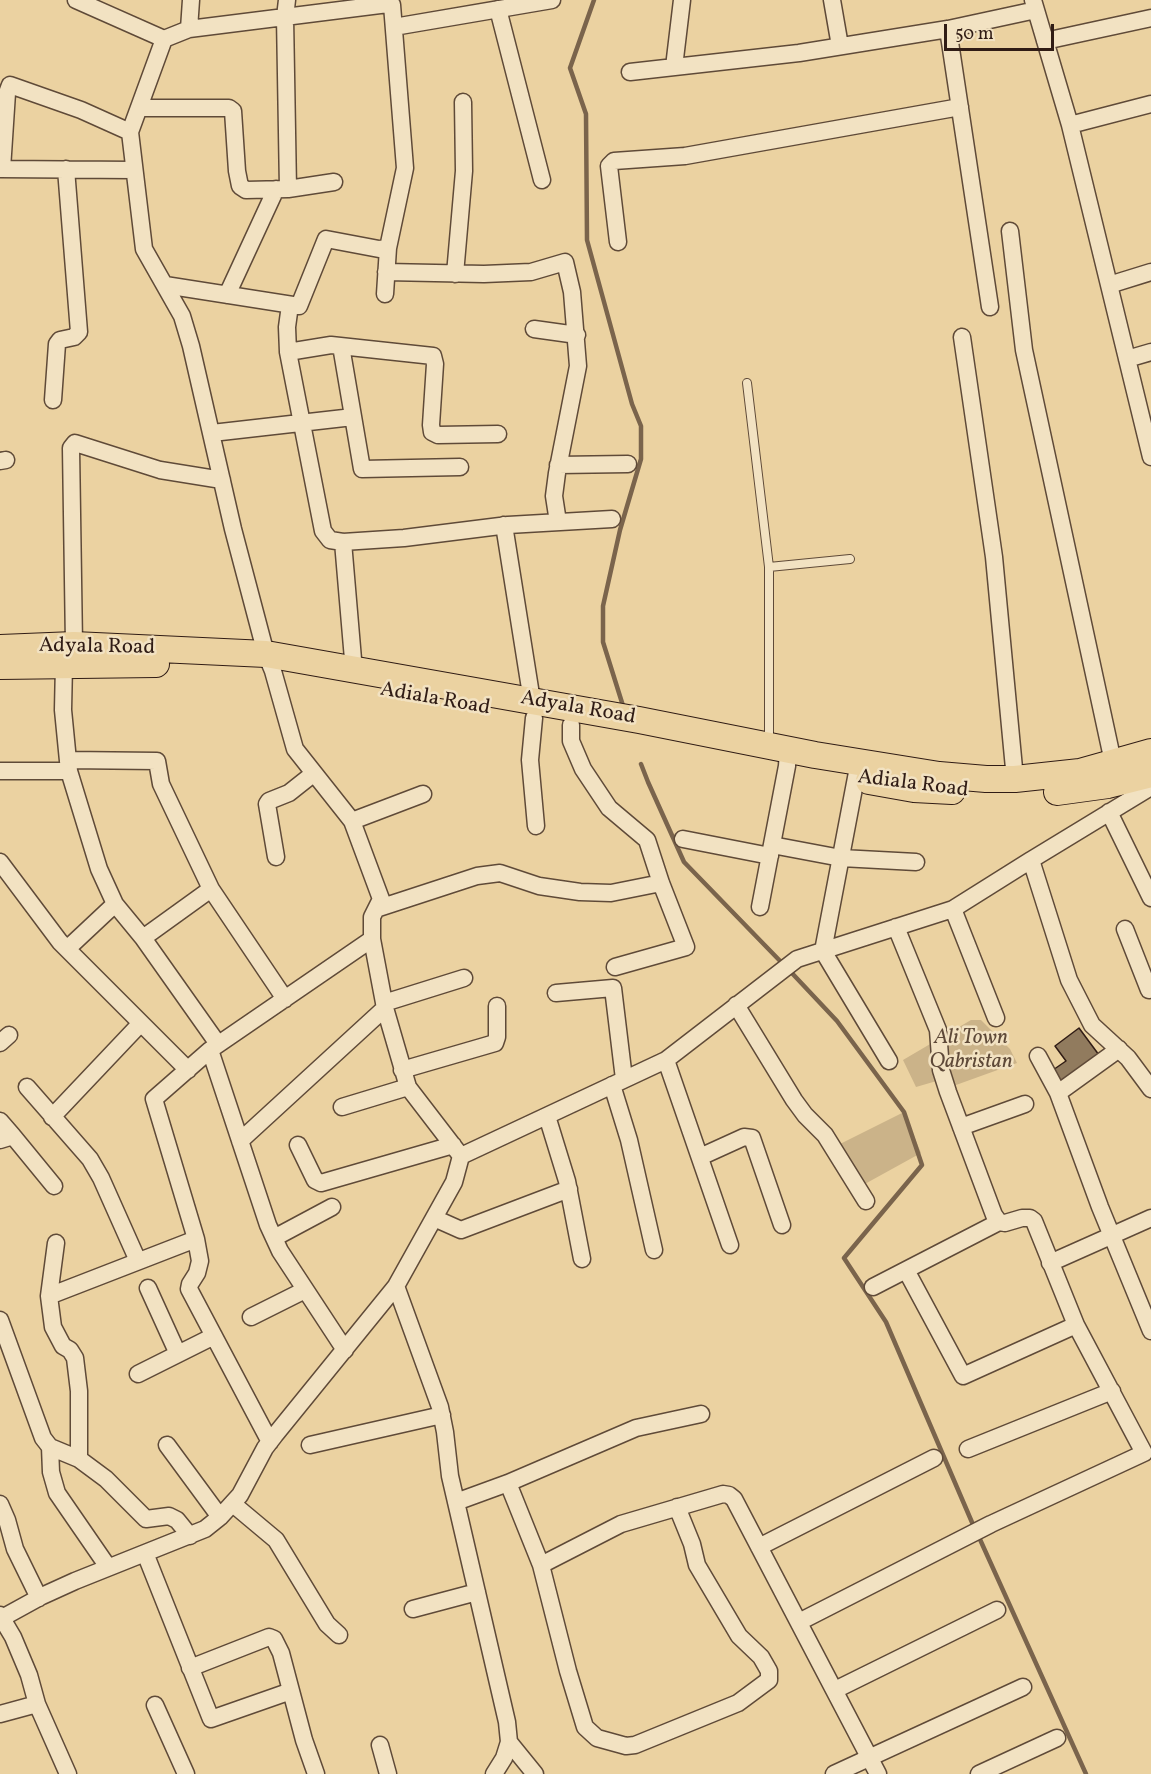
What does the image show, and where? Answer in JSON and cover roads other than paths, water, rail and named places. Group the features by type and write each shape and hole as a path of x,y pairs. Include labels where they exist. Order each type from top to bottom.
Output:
{"main road":[{"name":"Adyala Road","path":"0,648 69,654"},
{"name":"Adiala Road","path":"0,666 69,654 101,665 269,663 533,710 571,725 781,754 857,770 914,789 983,793 1052,792 1108,785 1151,774"},
{"name":"Adyala Road","path":"269,663 354,671 533,710 781,754"},
{"path":"857,770 1015,779 1080,772 1151,752"}],"street":[{"path":"75,0 164,39 189,29 286,8 392,5 405,168 388,248 385,294"},
{"path":"189,29 191,0"},
{"path":"394,27 552,0"},
{"path":"674,67 682,0"},
{"path":"832,0 840,46"},
{"path":"630,72 840,46 948,28 1035,5 1070,125 1151,457"},
{"path":"227,295 282,189 286,8"},
{"path":"498,9 542,180"},
{"path":"1045,41 1151,18"},
{"path":"948,28 990,307"},
{"path":"68,1774 37,1704 29,1675 13,1637 1,1616 108,1567 205,1529 233,1504 270,1442 396,1286 454,1182 457,1150 408,1087 402,1070 384,1005 372,939 372,917 381,899 352,821 295,749 269,663 182,316 144,249 130,132 164,39"},
{"path":"130,132 81,110 10,85 7,93 1,169 134,170"},
{"path":"455,274 464,171 464,102"},
{"path":"1070,125 1151,104"},
{"path":"618,242 609,166 614,161 685,156 960,107"},
{"path":"139,108 229,108 233,111 237,171 240,186 246,189 282,189 334,182"},
{"path":"53,400 57,344 60,340 74,337 79,333 66,170"},
{"path":"1010,231 1024,350 1113,762"},
{"path":"165,285 298,306 326,239 379,249 388,248"},
{"path":"387,272 455,274 531,272 565,262 572,292 578,366 554,496 558,522"},
{"path":"1109,285 1151,272"},
{"path":"290,305 287,327 288,352 323,531 330,540 343,542 404,538 504,525 612,519"},
{"path":"534,329 577,335"},
{"path":"962,337 994,557 1015,779"},
{"path":"288,352 331,345 433,356 435,364 432,432 438,435 498,434"},
{"path":"341,346 362,469 460,467"},
{"path":"1127,359 1151,352"},
{"path":"212,433 353,417"},
{"path":"222,480 160,470 75,442 71,448 69,654 63,710 69,765 99,869 115,904 143,938 214,1047 240,1141 274,1238 280,1251 345,1350"},
{"path":"558,465 628,464"},
{"path":"504,525 533,710 530,760 536,826"},
{"path":"343,542 354,671"},
{"path":"571,725 571,741 583,769 609,808 647,840 686,947 615,966"},
{"path":"760,907 771,850 781,754"},
{"path":"0,771 157,761 161,784 211,889 285,999"},
{"path":"857,770 823,951 889,1061"},
{"path":"276,857 267,804 289,793 313,774"},
{"path":"298,1145 315,1180 321,1183 457,1150 547,1116 666,1060 797,959 953,909 1151,787"},
{"path":"352,821 423,794"},
{"path":"1109,813 1151,898"},
{"path":"683,839 841,858 916,862"},
{"path":"1031,860 1069,980 1092,1025 1128,1058 1151,1089"},
{"path":"0,862 67,949 188,1070"},
{"path":"376,909 477,876 500,873 539,886 580,892 611,893 661,883"},
{"path":"143,938 211,889"},
{"path":"67,949 115,904"},
{"path":"953,909 996,1018"},
{"path":"896,927 938,1030 941,1070 994,1215 999,1222"},
{"path":"1125,929 1149,990 1151,989"},
{"path":"270,1442 189,1289 200,1261 196,1239 154,1099 214,1047 372,939"},
{"path":"240,1141 384,1005 464,978"},
{"path":"555,993 613,988 618,1082 628,1140 654,1250"},
{"path":"736,1005 794,1100 825,1136 866,1201"},
{"path":"402,1070 495,1043 497,1037 496,1006"},
{"path":"52,1117 141,1023"},
{"path":"1058,1094 1119,1049"},
{"path":"1038,1056 1058,1094 1112,1236 1145,1294 1151,1331"},
{"path":"666,1060 730,1245"},
{"path":"342,1107 408,1087"},
{"path":"27,1088 90,1159 101,1178 138,1261"},
{"path":"961,1127 1025,1104"},
{"path":"547,1116 569,1190 582,1259"},
{"path":"0,1121 7,1138 54,1186"},
{"path":"700,1157 744,1137 752,1138 782,1225"},
{"path":"434,1218 461,1230 569,1190"},
{"path":"274,1238 332,1207"},
{"path":"799,1622 972,1533 1144,1453 1076,1325 1034,1221 1030,1218 999,1222 873,1287"},
{"path":"1050,1263 1151,1218"},
{"path":"49,1296 196,1239"},
{"path":"56,1243 49,1296 52,1327 63,1346 70,1350 75,1358 79,1391 79,1459"},
{"path":"906,1270 963,1376 1076,1325"},
{"path":"396,1286 442,1415 450,1476 507,1722 508,1742 504,1758 494,1774"},
{"path":"148,1288 178,1354"},
{"path":"251,1317 305,1290"},
{"path":"0,1320 43,1438 50,1447 79,1459 106,1479 146,1519 169,1516 177,1520 190,1536"},
{"path":"138,1374 214,1336"},
{"path":"968,1449 1112,1391"},
{"path":"456,1502 508,1483 636,1428 701,1414"},
{"path":"310,1445 442,1415"},
{"path":"167,1445 220,1517"},
{"path":"50,1447 51,1472 57,1493 108,1567"},
{"path":"759,1547 934,1458"},
{"path":"508,1483 541,1564 568,1671 585,1727 597,1738 610,1743 635,1745 738,1703 769,1680 769,1671 761,1657 739,1636 697,1565 692,1544 677,1508"},
{"path":"541,1564 621,1524 723,1494 729,1495 734,1499 878,1774"},
{"path":"0,1504 15,1549 39,1598"},
{"path":"233,1504 276,1540 327,1624 339,1635"},
{"path":"145,1553 211,1719 291,1691"},
{"path":"413,1609 477,1592"},
{"path":"835,1690 997,1610"},
{"path":"190,1668 269,1637 274,1639 281,1653 304,1740 316,1774"},
{"path":"834,1774 1023,1687"},
{"path":"1,1712 37,1704"},
{"path":"155,1705 186,1774"},
{"path":"979,1774 1057,1738"},
{"path":"508,1742 535,1774"},
{"path":"380,1745 388,1774"}],"lane":[{"path":"747,383 769,567 781,754"},
{"path":"769,567 850,559"}],"waterway":[{"path":"594,0 570,68 586,114 587,240 632,404 641,426 641,459 620,530 603,606 603,642 624,709"},
{"path":"641,764 684,862 783,964"},
{"path":"789,970 837,1021 904,1112 922,1165 844,1258 886,1322 974,1527"},
{"path":"978,1535 1086,1774"}],"park label":[{"name":"Ali Town Qabristan","path":"971,1051"}]}
